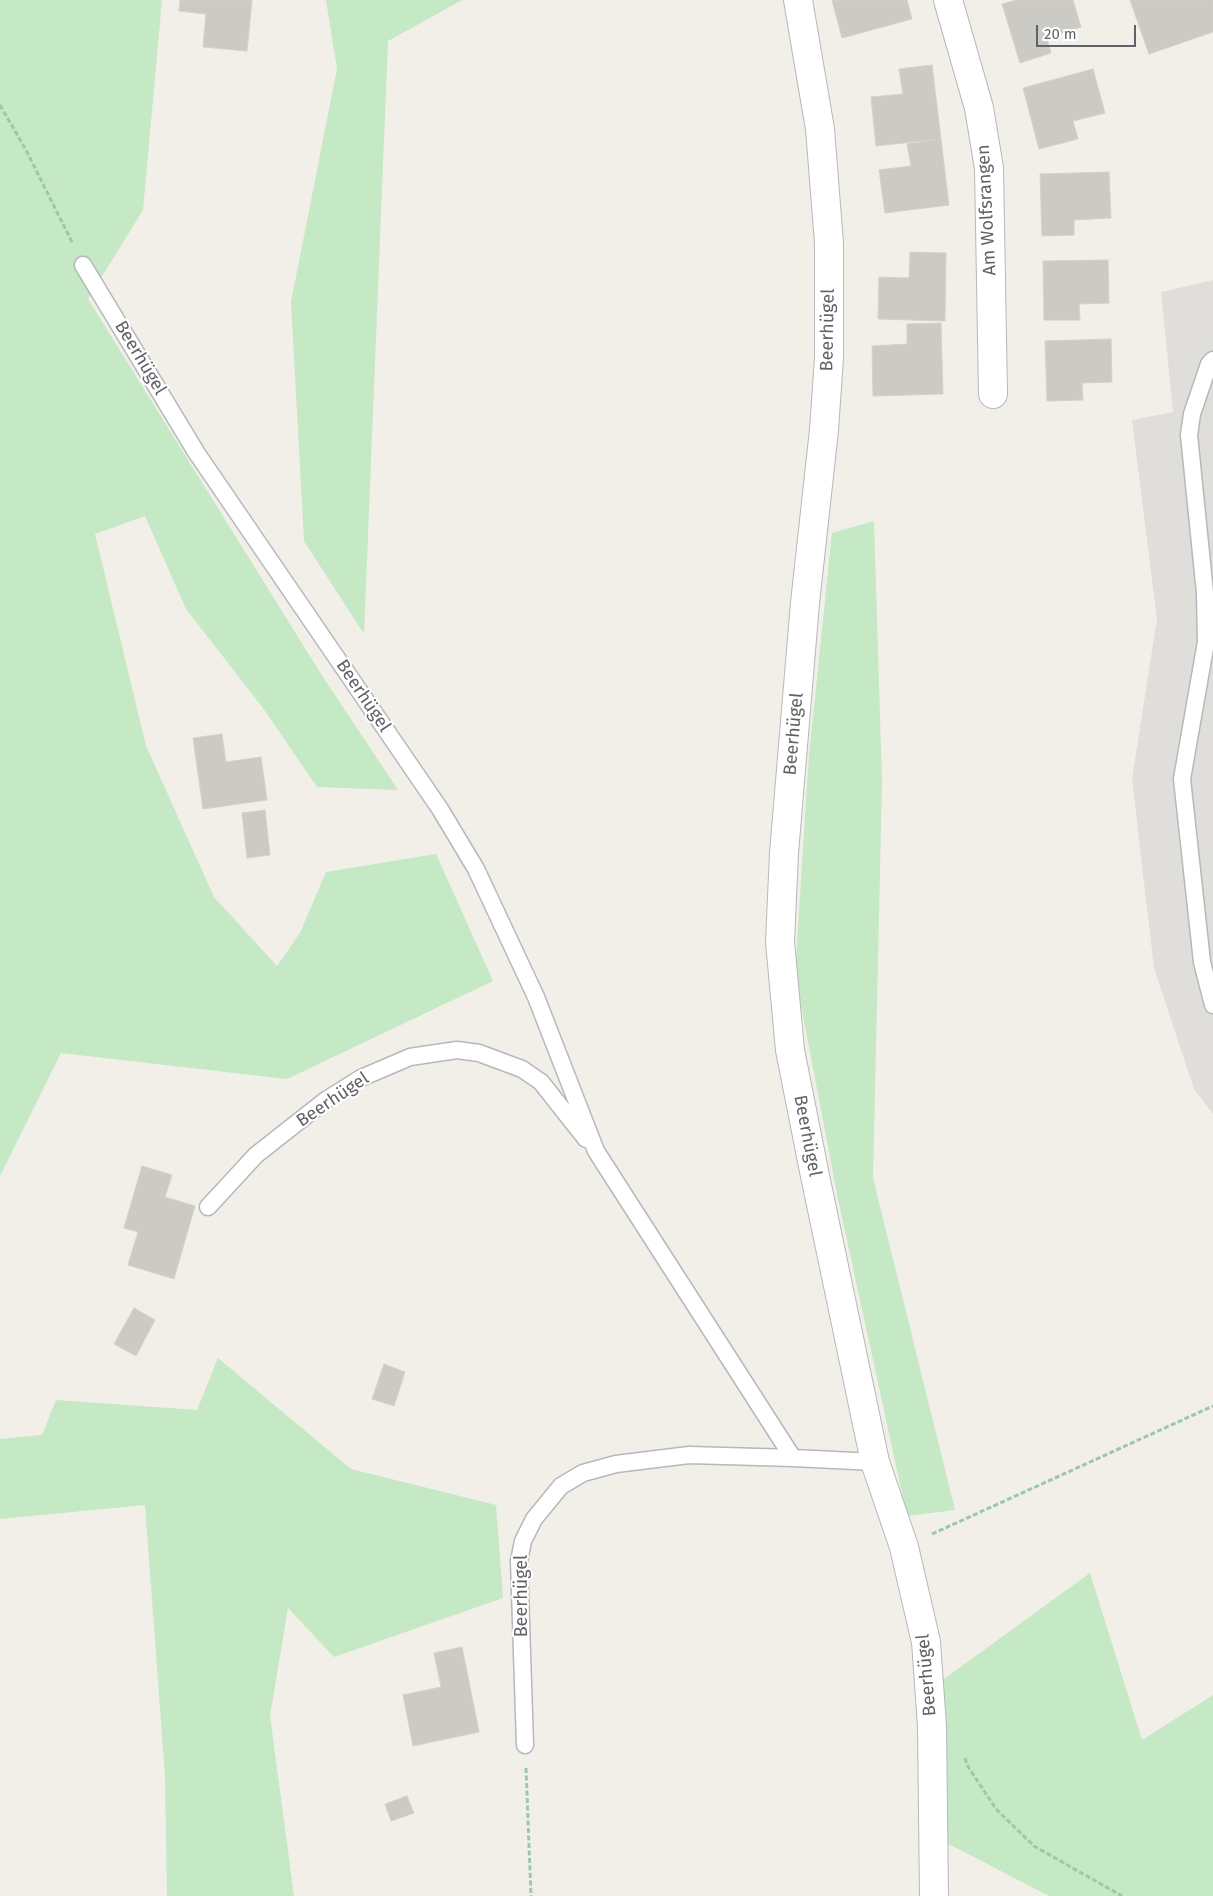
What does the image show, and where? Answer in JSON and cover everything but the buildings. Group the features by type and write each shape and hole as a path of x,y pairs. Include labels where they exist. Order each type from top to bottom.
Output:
{"street":[{"name":"Beerhügel","path":"798,0 820,129 829,243 829,358 824,430 805,604 786,833 780,942 790,1050 875,1462 904,1547 926,1642 932,1726 934,1896"},
{"name":"Am Wolfsrangen","path":"948,0 979,108 989,168 993,394"}],"lane":[{"name":"Beerhügel","path":"84,265 196,452 440,809 476,869 536,997 596,1151"},
{"path":"1213,360 1209,364 1192,414 1189,435 1205,593 1206,642 1182,779 1202,962 1213,1005"},
{"name":"Beerhügel","path":"208,1207 256,1155 326,1100 361,1078 410,1057 457,1050 479,1053 522,1069 541,1082 596,1151 794,1458"},
{"name":"Beerhügel","path":"525,1745 519,1561 523,1541 534,1519 561,1486 583,1473 625,1462 689,1455 875,1462"}],"path":[{"path":"0,105 26,150 84,265"},
{"path":"904,1547 1213,1406"},
{"path":"525,1745 531,1896"},
{"path":"965,1756 967,1765 996,1809 1034,1846 1122,1896"}],"shaded area":[{"path":"1213,280 1213,1114 1194,1089 1154,968 1132,779 1157,619 1132,420 1173,412 1161,292"}],"green space":[{"path":"0,0 162,0 143,210 88,299 321,674 398,790 317,787 263,708 186,609 145,516 95,534 146,746 214,897 277,966 300,933 326,872 436,854 493,981 287,1079 61,1053 0,1176"},
{"path":"326,0 462,0 388,41 364,634 304,541 291,302 337,69"},
{"path":"874,521 882,782 873,1178 955,1510 907,1516 838,1199 795,974 809,755 832,533"},
{"path":"218,1358 351,1469 496,1505 503,1598 334,1657 288,1608 270,1716 294,1896 167,1896 165,1776 145,1505 0,1519 0,1439 42,1435 56,1400 197,1410"},
{"path":"1090,1573 1142,1740 1213,1695 1213,1896 1049,1896 943,1841 937,1684"}]}
